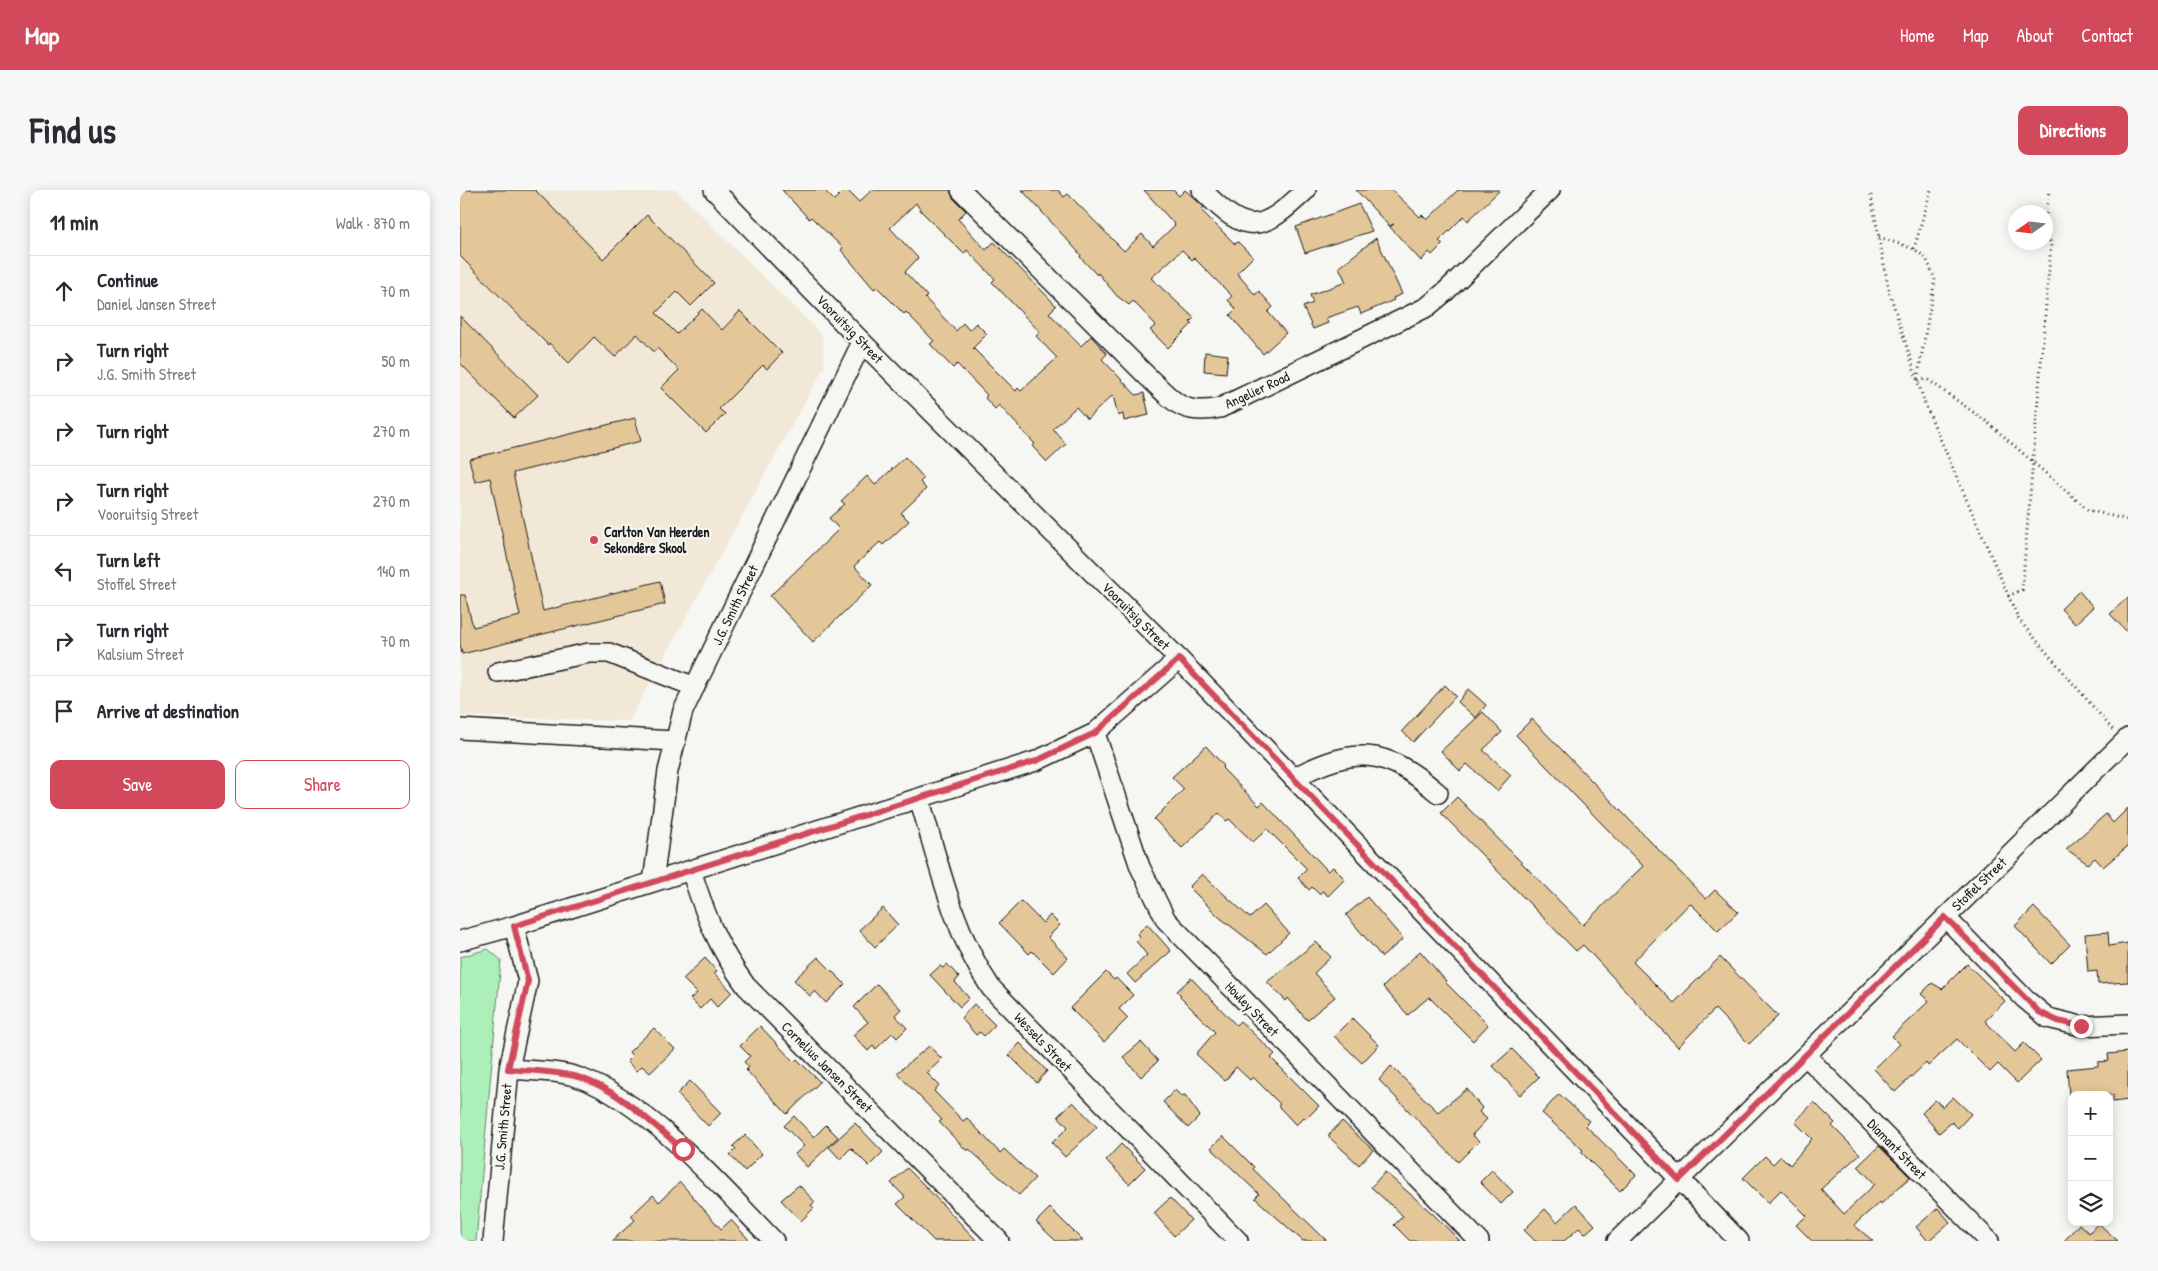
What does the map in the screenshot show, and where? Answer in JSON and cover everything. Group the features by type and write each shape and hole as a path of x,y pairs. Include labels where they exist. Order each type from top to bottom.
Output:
{"street":[{"name":"Vooruitsig Street","path":"714,190 862,342 1179,659 1739,1241"},
{"name":"Angelier Road","path":"961,190 1147,376 1173,400 1189,410 1198,412 1220,408 1427,307 1445,292 1550,190"},
{"path":"1202,190 1225,214 1242,221 1254,223 1264,222 1280,215 1306,190"},
{"name":"J.G. Smith Street","path":"653,882 674,741 683,712 862,342"},
{"path":"498,672 589,653 609,653 695,687"},
{"path":"460,941 514,926 1036,761 1095,733 1179,659"},
{"path":"460,729 674,741"},
{"name":"Howley Street","path":"1095,733 1140,867 1154,900 1166,920 1479,1241"},
{"name":"Stoffel Street","path":"1616,1241 1806,1056 1945,917 2126,743"},
{"path":"1293,778 1330,761 1348,756 1367,755 1383,757 1403,767 1438,793"},
{"name":"Wessels Street","path":"920,798 963,940 975,965 992,988 1238,1241"},
{"name":"Cornelius Jansen Street","path":"692,870 712,929 726,957 746,986 999,1241"},
{"path":"1945,917 2025,999 2048,1018 2081,1026 2128,1024"},
{"name":"J.G. Smith Street","path":"493,1241 508,1069 528,981 514,926"},
{"name":"Diamant Street","path":"1806,1056 1989,1241"},
{"path":"508,1069 578,1077 600,1086 622,1099 683,1149 774,1241"}],"path":[{"path":"1870,190 1889,291 1917,381 1925,404 2018,620 2126,743"},
{"path":"1914,249 1932,190"},
{"path":"2047,205 2049,190"},
{"path":"1879,237 1914,249 1926,258 1935,279 1917,381"},
{"path":"2008,596 2022,590 2051,250"},
{"path":"1917,381 1927,379 1986,422 2088,510 2128,520"}],"shaded area":[{"name":"Carlton Van Heerden Sekondêre Skool","path":"460,190 676,190 822,335 825,365 629,721 460,716"}],"green space":[{"path":"488,949 501,960 476,1241 460,1241 460,957"}],"building":[{"path":"460,190 535,190 603,259 647,215 714,283 691,306 677,292 656,313 677,334 702,309 722,330 740,311 782,353 767,369 763,365 719,409 725,414 706,433 661,388 679,370 657,348 654,352 637,334 615,357 594,337 569,363 549,343 548,345 460,256"},
{"path":"782,190 824,190 834,200 844,190 847,190 859,202 872,190 950,190 953,198 966,211 958,219 986,250 994,242 1049,298 1056,306 1049,313 1081,346 1091,336 1107,354 1102,359 1136,395 1144,393 1149,415 1124,421 1123,414 1118,416 1113,395 1087,419 1076,407 1053,429 1066,444 1047,462 1032,446 1035,444 999,405 995,409 985,398 987,395 957,364 953,368 930,344 934,341 906,312 904,314 877,287 874,289 841,250 843,248 811,217 809,219","holes":["916,203 921,211 964,254 967,250 995,279 992,282 1040,332 1036,336 1057,358 1021,391 1018,388 1016,391 973,348 987,334 976,323 969,330 963,323 956,331 925,298 927,296 905,272 918,258 890,228"]},
{"path":"1022,190 1058,190 1064,197 1068,194 1124,251 1142,234 1153,246 1175,225 1144,190 1173,190 1179,196 1185,190 1204,207 1201,210 1235,244 1238,242 1253,257 1237,273 1255,295 1259,291 1273,307 1268,312 1286,333 1263,354 1230,315 1236,309 1228,300 1232,296 1194,258 1192,260 1182,250 1151,278 1194,318 1190,322 1192,324 1168,348 1150,330 1156,325 1133,301 1129,305 1117,296 1098,273 1097,275 1080,257 1081,255"},
{"path":"1356,190 1392,190 1420,217 1422,215 1427,220 1458,190 1500,190 1468,221 1464,216 1439,241 1443,244 1432,255 1429,252 1421,261 1390,227 1394,224 1389,226"},
{"path":"1359,204 1372,231 1305,253 1296,227"},
{"path":"1376,238 1402,294 1393,298 1394,300 1361,314 1358,307 1326,318 1328,323 1313,329 1303,307 1313,303 1310,295 1346,282 1339,267"},
{"path":"460,316 538,395 514,418 460,363"},
{"path":"1205,352 1228,355 1226,373 1204,371"},
{"path":"635,418 641,441 513,473 543,611 660,581 665,604 462,654 460,645 460,595 465,595 473,627 520,616 490,478 475,482 469,459"},
{"path":"905,457 924,478 920,482 926,489 901,513 909,521 883,545 880,542 854,566 872,585 813,642 770,596 839,529 829,518 845,504 841,501 867,476 875,485"},
{"path":"2079,591 2093,607 2075,624 2061,609"},
{"path":"2128,597 2128,633 2110,614"},
{"path":"1445,685 1456,696 1413,742 1402,731"},
{"path":"1468,689 1486,705 1476,718 1458,702"},
{"path":"1483,712 1502,732 1483,750 1511,775 1497,791 1467,764 1460,771 1441,751"},
{"path":"1532,719 1706,899 1715,890 1738,912 1718,931 1690,903 1633,962 1674,1003 1720,957 1778,1016 1749,1044 1715,1009 1678,1047 1583,945 1576,951 1441,813 1457,797 1583,925 1643,866 1516,735"},
{"path":"1206,746 1224,766 1222,768 1259,806 1263,802 1328,871 1333,867 1345,879 1328,896 1323,891 1319,894 1312,887 1309,890 1298,878 1307,869 1267,829 1253,842 1229,819 1226,821 1219,813 1182,848 1154,819 1184,789 1172,777"},
{"path":"2128,808 2128,846 2103,867 2095,858 2088,864 2066,849 2106,814 2113,823"},
{"path":"1202,874 1250,918 1264,905 1289,933 1267,954 1219,917 1189,887"},
{"path":"1367,897 1403,939 1382,957 1346,915"},
{"path":"1021,901 1043,923 1050,915 1060,925 1048,937 1068,958 1054,973 1032,951 1029,954 999,923"},
{"path":"2034,907 2070,945 2051,964 2015,926"},
{"path":"883,908 898,925 875,947 859,930"},
{"path":"1147,924 1171,951 1135,983 1127,974 1147,955 1136,941 1140,937 1137,934"},
{"path":"2108,932 2109,946 2128,943 2128,982 2098,984 2097,971 2088,972 2085,934"},
{"path":"1316,942 1331,957 1314,973 1335,997 1307,1020 1288,998 1286,1001 1267,982"},
{"path":"1420,951 1445,982 1488,1025 1473,1041 1429,997 1408,1015 1383,987"},
{"path":"818,957 845,984 826,1003 815,991 810,996 794,980"},
{"path":"705,958 717,971 714,973 732,992 717,1007 710,999 700,1009 690,999 697,993 683,979"},
{"path":"947,964 959,977 955,982 969,998 960,1007 930,975 940,966 943,968"},
{"path":"1967,964 2005,1001 1985,1021 2015,1052 2024,1043 2041,1060 2017,1083 1998,1064 1990,1072 1957,1039 1928,1066 1926,1063 1895,1092 1874,1069 1900,1044 1892,1036 1929,1001 1921,994 1932,983 1942,989"},
{"path":"1106,972 1114,980 1116,978 1133,995 1119,1009 1128,1018 1104,1042 1070,1008"},
{"path":"1191,978 1236,1025 1240,1021 1275,1054 1271,1058 1319,1106 1306,1119 1304,1117 1296,1125 1278,1106 1280,1104 1253,1077 1250,1080 1236,1067 1225,1081 1196,1054 1215,1032 1180,997 1181,995 1177,991"},
{"path":"877,984 901,1009 895,1015 907,1028 897,1038 892,1033 876,1049 873,1046 868,1051 853,1035 868,1022 854,1007"},
{"path":"974,1004 995,1025 984,1036 980,1032 976,1035 961,1018"},
{"path":"1352,1018 1379,1045 1362,1063 1334,1036"},
{"path":"760,1026 794,1062 797,1059 820,1082 787,1114 746,1070 749,1067 744,1062 750,1056 740,1046"},
{"path":"654,1028 675,1049 650,1073 642,1066 636,1071 627,1061 632,1056 629,1052"},
{"path":"1141,1042 1158,1061 1141,1077 1123,1057"},
{"path":"1020,1043 1047,1071 1037,1083 1009,1055"},
{"path":"929,1046 942,1059 927,1073 939,1085 934,1091 963,1121 967,1118 1000,1153 1004,1149 1035,1178 1019,1195 969,1149 967,1151 939,1122 942,1120 897,1073"},
{"path":"1512,1049 1539,1077 1520,1095 1493,1066"},
{"path":"2128,1052 2128,1100 2113,1102 2113,1091 2069,1091 2067,1069 2098,1066 2098,1062 2109,1061 2108,1054"},
{"path":"1391,1066 1438,1112 1467,1089 1482,1108 1479,1112 1487,1119 1472,1135 1479,1141 1458,1162 1379,1080"},
{"path":"690,1081 721,1113 708,1126 677,1094"},
{"path":"1175,1090 1181,1096 1185,1095 1200,1116 1188,1128 1163,1102"},
{"path":"1559,1094 1589,1121 1585,1125 1636,1175 1620,1191 1581,1152 1583,1150 1542,1113"},
{"path":"1953,1097 1971,1114 1958,1128 1952,1122 1939,1133 1922,1113 1935,1100 1943,1107"},
{"path":"1073,1102 1097,1127 1065,1157 1052,1143 1068,1127 1058,1116"},
{"path":"1814,1102 1835,1123 1832,1126 1860,1154 1821,1189 1844,1214 1875,1184 1858,1166 1879,1146 1910,1177 1881,1204 1880,1202 1854,1225 1873,1241 1812,1241 1796,1225 1807,1216 1781,1190 1768,1203 1743,1178 1765,1156 1773,1164 1781,1156 1790,1165 1812,1139 1795,1122"},
{"path":"794,1116 814,1137 826,1125 838,1137 807,1167 795,1154 804,1146 784,1126"},
{"path":"1342,1121 1373,1150 1359,1165 1328,1136"},
{"path":"855,1123 883,1152 869,1166 851,1148 840,1159 829,1147"},
{"path":"745,1135 762,1154 745,1171 730,1155 736,1149 733,1146"},
{"path":"1223,1136 1254,1167 1253,1169 1327,1241 1303,1241 1255,1198 1259,1194 1211,1148"},
{"path":"1121,1144 1145,1168 1129,1184 1106,1160"},
{"path":"907,1168 977,1241 934,1241 897,1204 905,1197 891,1183"},
{"path":"1492,1170 1513,1192 1501,1204 1480,1182"},
{"path":"1385,1172 1433,1214 1460,1241 1410,1241 1394,1225 1403,1216 1371,1187"},
{"path":"680,1182 721,1229 731,1220 750,1241 612,1241 635,1220 631,1216 653,1195 659,1202"},
{"path":"799,1185 815,1202 811,1205 814,1208 801,1221 781,1200"},
{"path":"1170,1198 1191,1220 1174,1236 1154,1213"},
{"path":"1576,1204 1595,1225 1585,1234 1579,1228 1564,1241 1535,1241 1524,1230 1545,1209 1557,1222"},
{"path":"1050,1208 1083,1241 1056,1241 1036,1222"},
{"path":"1938,1208 1950,1222 1928,1241 1916,1227"},
{"path":"2077,1226 2081,1226 2089,1233 2095,1226 2101,1226 2118,1241 2064,1241"}],"place":[{"name":"Carlton Van Heerden Sekondêre Skool","path":"594,540"}],"route":[{"path":"683,1149 622,1099 600,1086 578,1077 508,1069 528,981 514,926 1036,761 1063,750 1095,733 1179,659 1679,1180 1945,917 2039,1012 2048,1018 2081,1026"}]}
